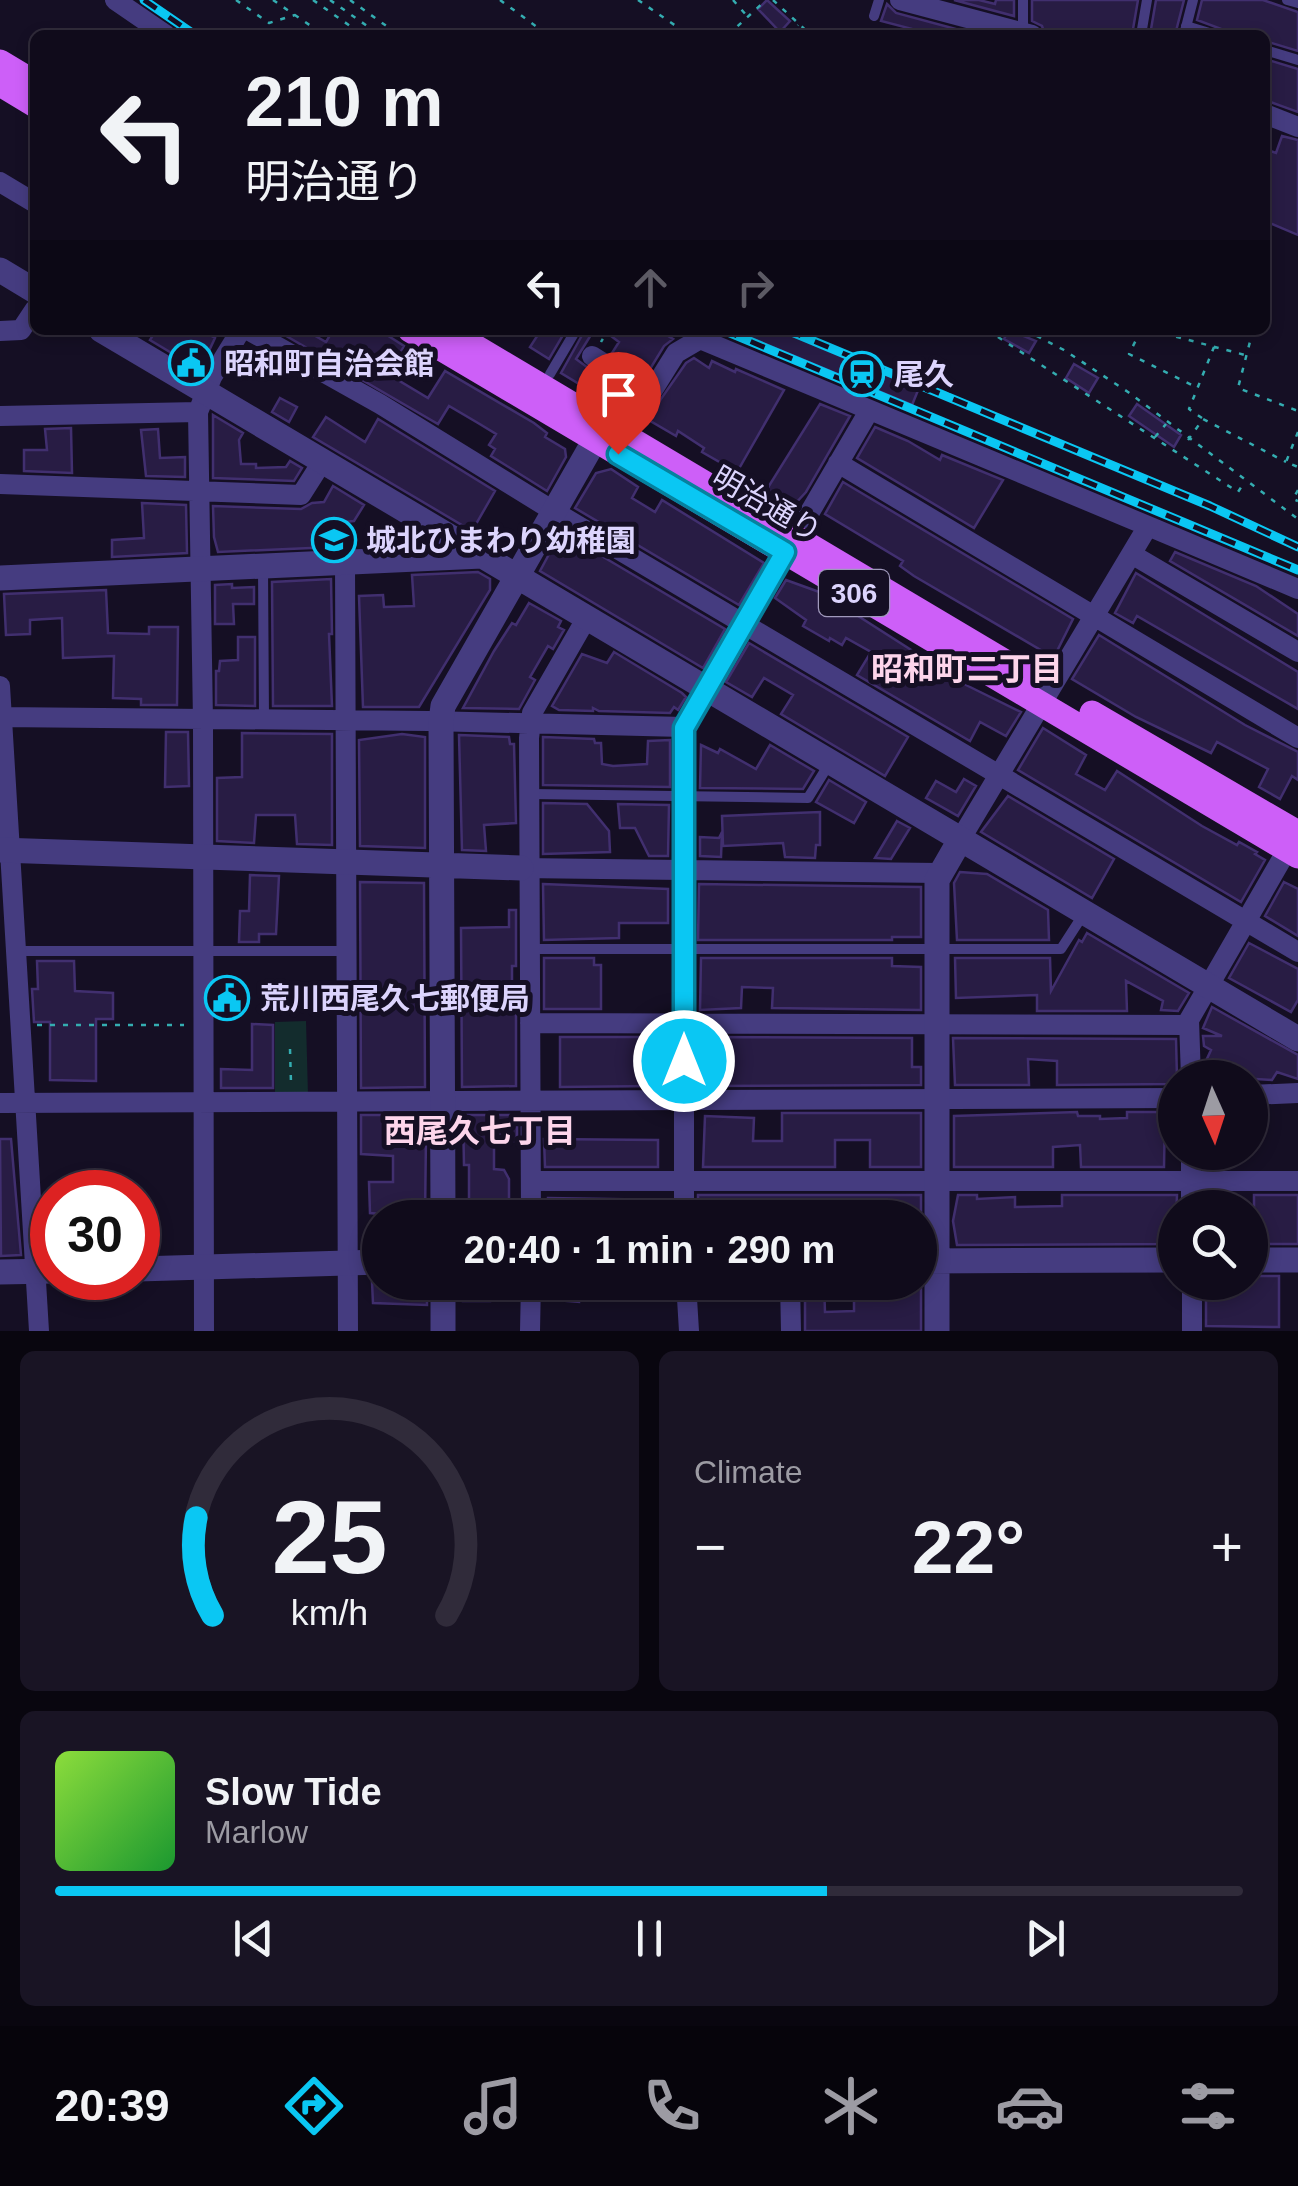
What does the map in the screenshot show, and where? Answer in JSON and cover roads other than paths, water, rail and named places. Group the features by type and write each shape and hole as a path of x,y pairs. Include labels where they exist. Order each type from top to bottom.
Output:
{"main road":[{"path":"0,62 30,80"},
{"path":"0,84 30,103"},
{"name":"明治通り","path":"419,335 600,433 1296,841"},
{"name":"明治通り","path":"454,335 600,433"}],"street":[{"path":"115,0 159,30"},
{"path":"900,0 950,6 1017,30"},
{"path":"1270,116 1298,128"},
{"path":"0,182 30,200"},
{"path":"0,270 30,288"},
{"path":"0,331 21,330 30,316"},
{"path":"108,335 202,402 322,462 1298,1039"},
{"path":"204,1331 202,402 242,335"},
{"path":"254,335 380,404 555,512 1298,952"},
{"path":"592,356 652,393 676,353 700,339 1298,590"},
{"path":"443,1200 443,706 630,380"},
{"path":"0,416 202,402"},
{"path":"684,1200 684,728 869,411"},
{"path":"0,484 301,495 322,462"},
{"path":"838,463 1298,738"},
{"path":"937,1200 939,873 1148,526"},
{"path":"1132,555 1298,652"},
{"path":"0,578 482,556"},
{"path":"345,563 348,1331"},
{"path":"530,1200 530,949 525,868 530,723 586,618"},
{"path":"0,686 11,963 21,1025 33,1170"},
{"path":"1,717 440,721 684,728"},
{"path":"1190,1060 1189,1025 1208,984 1296,841"},
{"path":"5,850 443,867 939,873"},
{"path":"530,1024 1189,1025"},
{"path":"1268,1094 1298,1093"},
{"path":"0,1103 1158,1098"},
{"path":"1191,1170 1191,1190"},
{"path":"530,1181 1298,1181"},
{"path":"937,1260 1158,1260"},
{"path":"1268,1260 1298,1260"},
{"path":"160,1269 362,1263"},
{"path":"0,1272 30,1271"},
{"path":"39,1331 42,1300"},
{"path":"443,1300 443,1331"},
{"path":"530,1300 530,1331"},
{"path":"687,1300 689,1331"},
{"path":"790,1300 791,1331"},
{"path":"934,1300 937,1331"},
{"path":"1192,1300 1192,1331"}],"lane":[{"path":"874,16 878,0"},
{"path":"1023,0 1027,30"},
{"path":"1141,30 1147,0"},
{"path":"1185,30 1193,0"},
{"path":"1287,0 1298,3"},
{"path":"1270,52 1298,60"},
{"path":"550,374 573,335"},
{"path":"263,567 264,720"},
{"path":"529,794 808,798 830,763"},
{"path":"530,949 1061,949 1084,914"},
{"path":"11,963 203,950 346,951"}],"railway":[{"path":"144,0 188,30"},
{"path":"735,335 1298,570"},
{"path":"799,335 1210,506 1298,547"}],"place":[{"name":"昭和町自治会館","path":"191,363"},
{"name":"尾久","path":"862,374"},
{"name":"城北ひまわり幼稚園","path":"334,540"},
{"name":"荒川西尾久七郵便局","path":"227,998"}],"district":[{"name":"昭和町二丁目","path":"967,669"},
{"name":"西尾久七丁目","path":"480,1131"}]}
